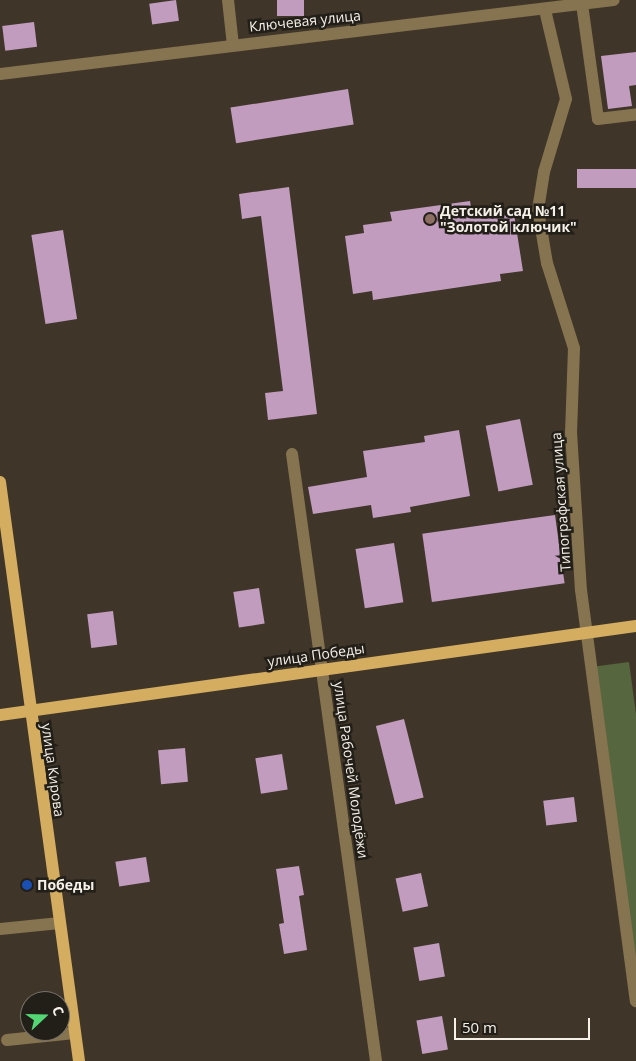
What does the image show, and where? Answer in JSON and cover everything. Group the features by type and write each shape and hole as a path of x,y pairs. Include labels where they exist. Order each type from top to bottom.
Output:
{"main road":[{"name":"улица Кирова","path":"0,482 79,1061"},
{"name":"улица Победы","path":"0,715 636,626"}],"street":[{"path":"228,0 233,44"},
{"path":"512,0 514,13"},
{"name":"Ключевая улица","path":"0,74 233,44 545,10 614,0"},
{"path":"582,4 598,119 636,114"},
{"name":"Типографская улица","path":"545,10 566,99 544,172 538,210 547,263 574,348 571,432 586,633 630,916 636,1001"},
{"name":"улица Рабочей Молодёжи","path":"292,454 376,1061"},
{"path":"0,929 60,923"},
{"path":"6,1040 75,1033"}],"green space":[{"path":"629,662 636,714 636,1001 591,667"}],"building":[{"path":"176,0 179,21 152,25 149,4"},
{"path":"277,0 304,0 304,16 277,16"},
{"path":"34,22 37,47 5,51 2,26"},
{"path":"636,52 636,85 629,86 632,106 608,109 601,56"},
{"path":"348,89 354,125 236,143 230,108"},
{"path":"577,169 636,169 636,188 577,188"},
{"path":"289,187 317,414 268,420 265,393 283,391 261,216 242,219 239,194"},
{"path":"470,201 472,213 494,209 495,217 514,214 523,271 500,274 501,281 373,300 372,291 353,294 345,236 364,233 363,225 392,221 390,212"},
{"path":"63,230 77,319 45,324 31,235"},
{"path":"520,419 533,485 498,491 486,426"},
{"path":"459,430 470,496 410,507 411,512 373,518 371,505 313,514 308,487 367,477 363,451 425,442 424,436"},
{"path":"555,515 565,583 432,602 422,534"},
{"path":"394,543 403,602 365,608 355,549"},
{"path":"259,588 265,624 239,628 233,592"},
{"path":"113,611 117,645 91,648 87,614"},
{"path":"404,719 424,798 395,805 376,726"},
{"path":"185,748 188,782 161,784 158,750"},
{"path":"282,754 288,790 261,794 255,758"},
{"path":"574,797 577,822 546,826 543,801"},
{"path":"146,857 150,882 119,887 115,862"},
{"path":"299,866 304,895 299,896 307,950 284,954 279,924 284,923 276,869"},
{"path":"421,873 428,906 403,912 396,878"},
{"path":"439,943 445,976 419,981 413,948"},
{"path":"442,1016 448,1049 422,1054 416,1021"}],"place":[{"name":"Детский сад №11 \"Золотой ключик\"","path":"430,219"},
{"name":"Победы","path":"27,885"}]}
